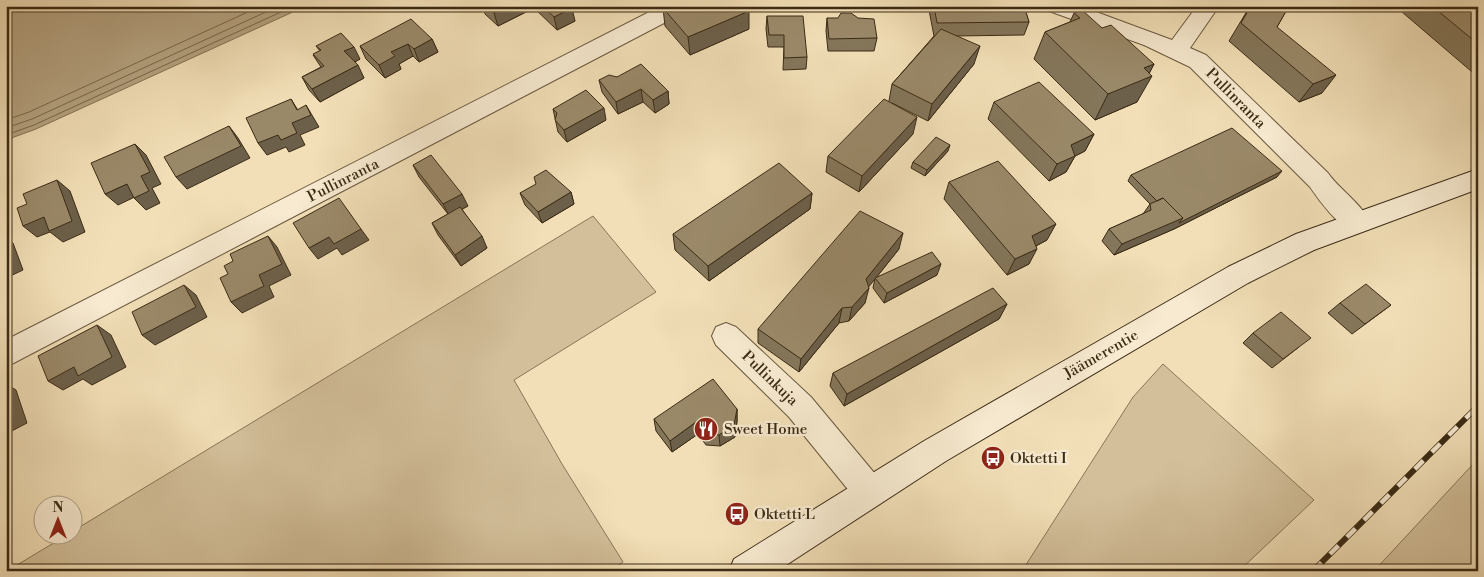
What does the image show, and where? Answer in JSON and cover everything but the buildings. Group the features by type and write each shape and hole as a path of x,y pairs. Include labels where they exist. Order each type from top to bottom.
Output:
{"street":[{"name":"Pullinranta","path":"6,354 680,6"},
{"name":"Pullinranta","path":"1057,6 1152,40 1198,61 1358,222"},
{"path":"1176,51 1208,6"},
{"name":"Jäämerentie","path":"746,571 935,451 1238,275 1305,242 1478,179"},
{"name":"Pullinkuja","path":"726,336 800,407 870,492"}],"shaded area":[{"path":"593,216 656,292 514,380 562,464 623,562 610,571 7,571 52,544 82,544 82,526"},
{"path":"1163,364 1314,500 1239,571 1022,571 1133,397"},
{"path":"1478,460 1478,571 1374,571 1475,462"}],"water":[{"path":"6,6 306,6 36,129 6,140"}],"railway":[{"path":"1313,571 1478,406"}],"place":[{"name":"Sweet Home","path":"706,429"},
{"name":"Oktetti I","path":"993,458"},
{"name":"Oktetti L","path":"737,514"}]}
